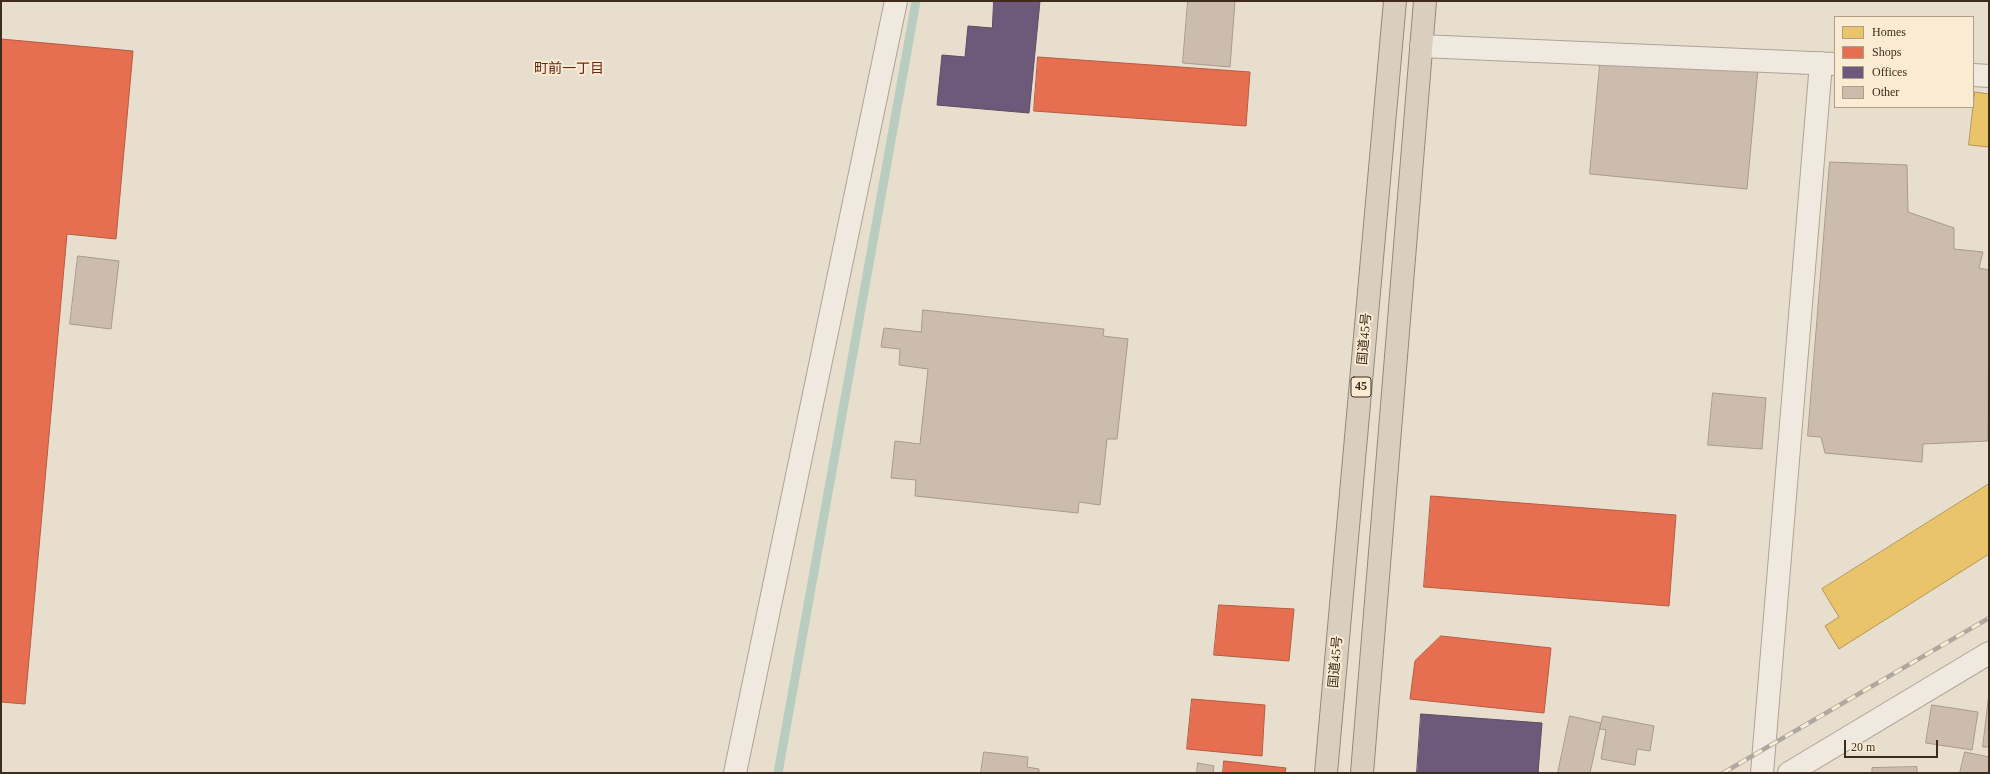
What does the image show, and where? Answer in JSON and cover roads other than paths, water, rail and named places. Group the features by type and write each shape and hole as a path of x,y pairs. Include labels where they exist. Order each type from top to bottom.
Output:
{"highway":[{"name":"国道45号","path":"1326,773 1395,1"},
{"path":"1362,773 1425,1"}],"street":[{"path":"735,773 896,1"},
{"path":"1421,46 1828,63 1762,773"},
{"path":"1974,75 1989,76"},
{"path":"1788,773 1989,653"}],"waterway":[{"path":"778,773 916,1"}],"railway":[{"path":"1723,773 1989,618"}],"district":[{"name":"町前一丁目","path":"569,69"}]}
